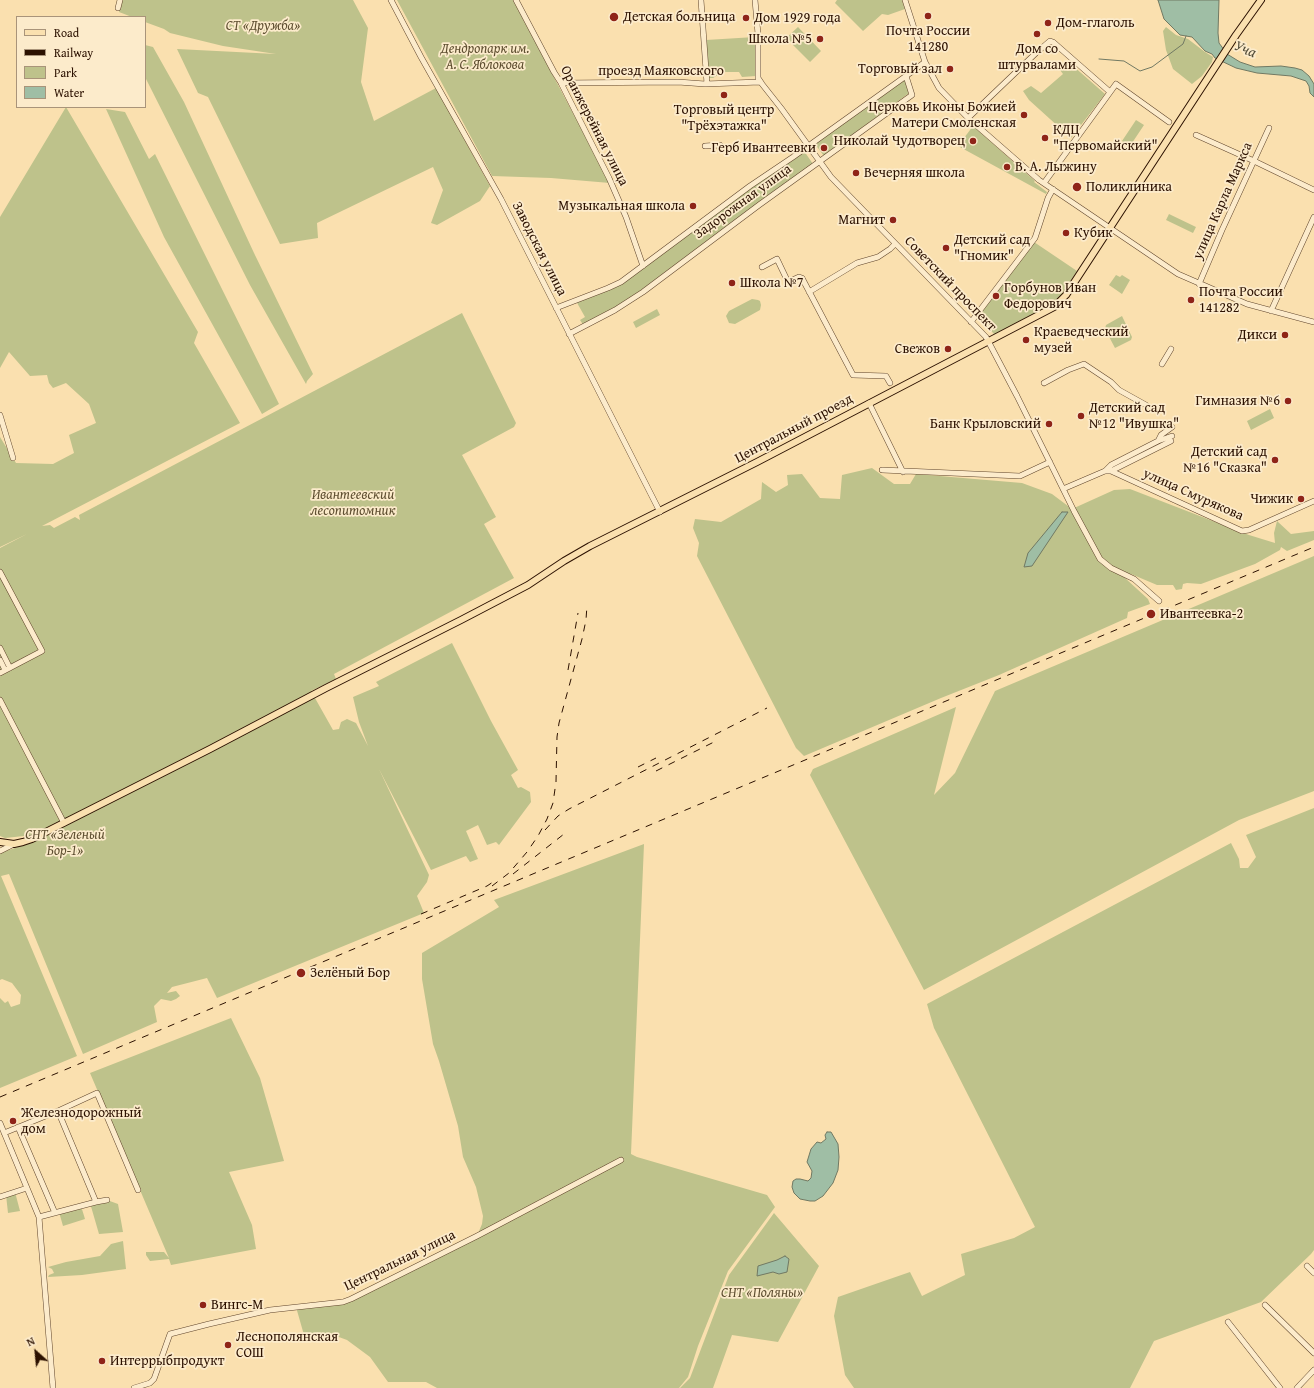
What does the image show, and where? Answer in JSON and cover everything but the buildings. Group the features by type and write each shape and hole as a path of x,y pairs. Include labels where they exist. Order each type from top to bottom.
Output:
{"main road":[{"name":"Центральный проезд","path":"14,844 32,839 462,620 528,585 586,548 660,512 1042,315 1061,302 1261,0"},
{"path":"0,842 14,844"}],"street":[{"path":"118,8 120,0"},
{"name":"Заводская улица","path":"392,0 501,199 660,512"},
{"name":"Оранжерейная улица","path":"516,0 554,72 562,83 612,185 626,217 643,266"},
{"path":"701,0 707,84"},
{"path":"754,0 758,34 758,78 760,82"},
{"path":"905,0 926,62 939,88 968,118 1044,183 1166,267 1199,284 1236,300 1314,322"},
{"path":"968,118 1050,41 1110,92"},
{"name":"Задорожная улица","path":"556,308 620,282 750,186 926,62"},
{"name":"Задорожная улица","path":"569,334 615,310 643,292 819,161 912,95 906,76"},
{"name":"проезд Маяковского","path":"562,83 678,82 707,84 760,82"},
{"name":"Советский проспект","path":"760,82 834,180 989,342 1100,559 1112,568 1134,579 1159,601"},
{"path":"1044,183 1116,84 1169,122"},
{"name":"улица Карла Маркса","path":"1199,284 1269,128"},
{"path":"1196,135 1314,190"},
{"path":"706,146 720,145 723,149"},
{"path":"971,322 1035,238 1048,198 1053,189"},
{"path":"1271,311 1314,216"},
{"path":"809,292 856,263 878,257 895,244"},
{"path":"762,267 777,259 788,282 798,277 802,278 853,375 886,376 890,383"},
{"path":"1162,364 1171,349"},
{"path":"1044,383 1068,370 1084,364 1111,382 1119,390 1146,405"},
{"path":"869,403 903,472"},
{"path":"0,414 13,458"},
{"path":"1158,441 1161,435 1172,428"},
{"path":"1063,489 1108,471 1171,439 1158,441 1111,465 1108,471"},
{"path":"882,470 1020,476 1050,462"},
{"name":"улица Смурякова","path":"1108,471 1242,531 1249,530 1314,501"},
{"path":"0,572 42,651 0,673"},
{"path":"0,648 8,669"},
{"path":"0,660 8,669"},
{"path":"0,700 64,822"},
{"path":"0,851 14,844"},
{"path":"4,1134 97,1093 138,1190"},
{"path":"58,1111 96,1202"},
{"path":"0,1123 39,1217 53,1388"},
{"path":"18,1128 55,1213"},
{"name":"Центральная улица","path":"134,1388 150,1383 154,1379 170,1334 270,1310 343,1302 351,1299 477,1236 621,1160"},
{"path":"0,1197 27,1188"},
{"path":"39,1217 107,1200"},
{"path":"1307,1266 1314,1273"},
{"path":"1265,1305 1314,1353"},
{"path":"1228,1322 1280,1388"},
{"path":"1297,1388 1314,1370"}],"green space":[{"name":"СТ «Дружба»","path":"122,0 353,0 368,28 361,82 374,121 436,88 490,186 480,201 437,225 431,223 443,190 433,167 317,223 318,238 280,244 208,97 198,93 177,49 276,54 223,46 170,33 164,29 146,22 146,16 129,16 119,12"},
{"name":"Дендропарк им. А. С. Яблокова","path":"397,0 513,0 610,183 551,178 492,176"},
{"path":"837,0 902,0 905,9 888,15 882,14 863,31 835,3"},
{"path":"798,27 821,51 810,62 786,38"},
{"path":"1166,27 1176,35 1188,39 1213,57 1212,62 1202,76 1192,84 1173,69 1166,50 1163,31"},
{"path":"755,37 756,76 742,77 739,72 723,72 713,78 709,78 706,40"},
{"path":"146,45 153,47 184,102 254,253 313,374 306,384 250,285 146,79"},
{"path":"1066,65 1069,68 1072,65 1105,94 1071,138 1029,100 1023,91 1031,86 1041,93 1063,74 1060,70"},
{"path":"906,79 909,93 824,156 815,144"},
{"path":"67,108 198,332 194,343 240,423 42,526 50,525 54,528 75,517 80,520 79,515 462,313 516,423 514,427 462,455 496,517 484,524 514,578 334,674 336,679 311,691 333,730 339,729 341,722 347,719 356,723 368,746 359,722 353,697 379,686 376,682 452,643 491,721 518,770 511,775 518,788 521,787 530,792 531,802 499,845 496,842 487,845 478,825 466,831 478,859 470,862 466,856 431,870 379,769 429,875 427,882 417,896 424,913 217,998 207,978 172,987 167,993 176,991 180,996 171,1001 161,999 154,1006 157,1022 83,1054 9,874 1,876 77,1056 0,1088 0,998 5,1003 8,1001 11,1007 20,1004 21,995 12,983 2,979 0,980 0,853 33,842 24,836 5,838 0,836 0,548 27,534 0,547 0,437 16,463 53,464 74,453 69,435 96,423 89,404 66,383 53,388 49,383 47,375 30,376 9,352 0,368 0,217"},
{"path":"106,109 125,112 149,159 155,154 279,404 262,414 164,237"},
{"path":"1136,120 1144,125 1130,146 1122,141"},
{"path":"973,126 1047,192 1046,194 958,146"},
{"path":"804,151 813,164 646,289 584,326 580,320 585,317 576,301 621,282 750,186"},
{"path":"1169,214 1196,227 1193,233 1166,220"},
{"path":"1034,242 1077,271 1059,298 1051,305 995,335 978,317"},
{"path":"1116,275 1120,277 1122,275 1130,280 1122,294 1109,285"},
{"path":"752,299 760,301 760,310 735,324 729,323 726,316 729,311"},
{"path":"657,309 660,315 636,328 633,322"},
{"path":"1122,316 1132,337 1131,340 1115,348 1105,329 1106,325"},
{"path":"1270,409 1274,418 1251,430 1247,421"},
{"path":"872,468 894,484 910,484 916,474 1022,483 1052,494 1072,509 1114,490 1130,489 1249,535 1275,543 1274,533 1277,521 1291,534 1314,531 1314,540 1287,551 1281,547 1280,550 1255,564 1201,584 1183,584 1182,589 1176,590 1173,585 1157,585 1131,574 1127,574 1125,578 1148,599 1150,604 1128,612 1127,618 999,675 804,756 796,748 697,556 699,543 693,528 695,519 721,522 761,499 762,482 776,492 788,485 787,475 802,474 820,498 840,499 842,475"},
{"path":"1314,556 1314,791 1239,820 924,990 810,775 813,769 956,707 934,795 955,773 995,691"},
{"path":"1314,808 1314,1250 1311,1254 1261,1302 1154,1341 1130,1388 854,1388 845,1375 834,1316 838,1297 910,1272 922,1296 965,1275 961,1254 1014,1238 1035,1227 934,1028 927,1004 1231,843 1239,859 1240,868 1248,868 1256,857 1246,835"},
{"path":"644,844 631,1154 767,1195 775,1207 728,1271 698,1346 688,1377 679,1388 437,1388 426,1382 388,1382 370,1357 347,1340 328,1333 304,1335 296,1307 343,1302 477,1236 482,1224 483,1216 476,1187 463,1157 458,1126 433,1044 422,979 422,953 499,907 494,900"},
{"path":"231,1018 260,1078 284,1161 229,1172 252,1225 256,1249 171,1265 169,1259 150,1261 146,1255 146,1252 164,1252 169,1258 90,1073"},
{"path":"15,1192 20,1211 8,1213 6,1195"},
{"path":"107,1200 118,1204 123,1232 99,1234 90,1203"},
{"path":"81,1206 85,1219 63,1226 59,1212"},
{"name":"СНТ «Поляны»","path":"774,1213 819,1266 778,1342 732,1335 713,1388 680,1388 690,1378 729,1275"},
{"path":"123,1241 126,1269 82,1275 48,1277 54,1273 52,1269 48,1267 100,1256 111,1244"}],"water":[{"path":"1158,0 1219,0 1219,43 1227,54 1240,62 1255,67 1281,66 1302,70 1309,76 1314,84 1314,97 1310,93 1309,86 1306,81 1291,76 1257,73 1236,68 1215,58 1212,54 1205,51 1192,37 1180,35 1164,19"},
{"path":"1062,512 1068,512 1032,566 1024,567 1028,553"},
{"path":"827,1132 831,1132 838,1144 838,1170 833,1183 823,1196 815,1201 800,1199 794,1193 792,1187 793,1181 800,1179 808,1181 811,1178 812,1171 807,1162 811,1149 817,1142 821,1143 826,1139 825,1135"},
{"path":"785,1256 789,1259 787,1272 779,1274 773,1272 757,1276 758,1266"}],"waterway":[{"path":"1099,59 1124,61 1140,71 1152,67 1183,44 1186,36"}],"railway":[{"path":"0,1097 1314,547"},
{"path":"492,886 509,873 527,852 538,836 553,803 556,782 557,737 559,723 582,639 587,605"},
{"path":"568,670 578,613"},
{"path":"545,830 558,816 569,809 767,708"},
{"path":"656,771 714,742"},
{"path":"638,767 656,758"},
{"path":"513,874 564,834"},
{"path":"421,914 487,886 496,880"}],"place":[{"name":"Почта России 141280","path":"928,16"},
{"name":"Детская больница","path":"614,17"},
{"name":"Дом 1929 года","path":"746,18"},
{"name":"Дом-глаголь","path":"1048,23"},
{"name":"Дом со штурвалами","path":"1037,34"},
{"name":"Школа №5","path":"820,39"},
{"name":"Торговый зал","path":"950,69"},
{"name":"Торговый центр \"Трёхэтажка\"","path":"724,95"},
{"name":"Церковь Иконы Божией Матери Смоленская","path":"1024,115"},
{"name":"КДЦ \"Первомайский\"","path":"1045,138"},
{"name":"Николай Чудотворец","path":"973,141"},
{"name":"Герб Ивантеевки","path":"824,148"},
{"name":"В. А. Лыжину","path":"1007,167"},
{"name":"Вечерняя школа","path":"856,173"},
{"name":"Поликлиника","path":"1077,187"},
{"name":"Музыкальная школа","path":"693,206"},
{"name":"Магнит","path":"893,220"},
{"name":"Кубик","path":"1066,233"},
{"name":"Детский сад \"Гномик\"","path":"946,248"},
{"name":"Школа №7","path":"732,283"},
{"name":"Горбунов Иван Федорович","path":"996,296"},
{"name":"Почта России 141282","path":"1191,300"},
{"name":"Дикси","path":"1285,335"},
{"name":"Краеведческий музей","path":"1026,340"},
{"name":"Свежов","path":"948,349"},
{"name":"Гимназия №6","path":"1288,401"},
{"name":"Детский сад №12 \"Ивушка\"","path":"1081,416"},
{"name":"Банк Крыловский","path":"1049,424"},
{"name":"Детский сад №16 \"Сказка\"","path":"1275,460"},
{"name":"Чижик","path":"1301,499"},
{"name":"Ивантеевка-2","path":"1151,614"},
{"name":"Зелёный Бор","path":"301,973"},
{"name":"Железнодорожный дом","path":"13,1121"},
{"name":"Вингс-М","path":"203,1305"},
{"name":"Леснополянская СОШ","path":"228,1345"},
{"name":"Интеррыбпродукт","path":"102,1361"}],"water label":[{"name":"Уча","path":"1245,50"}],"park label":[{"name":"Ивантеевский лесопитомник","path":"353,504"},
{"name":"СНТ «Зеленый Бор-1»","path":"65,844"}]}
